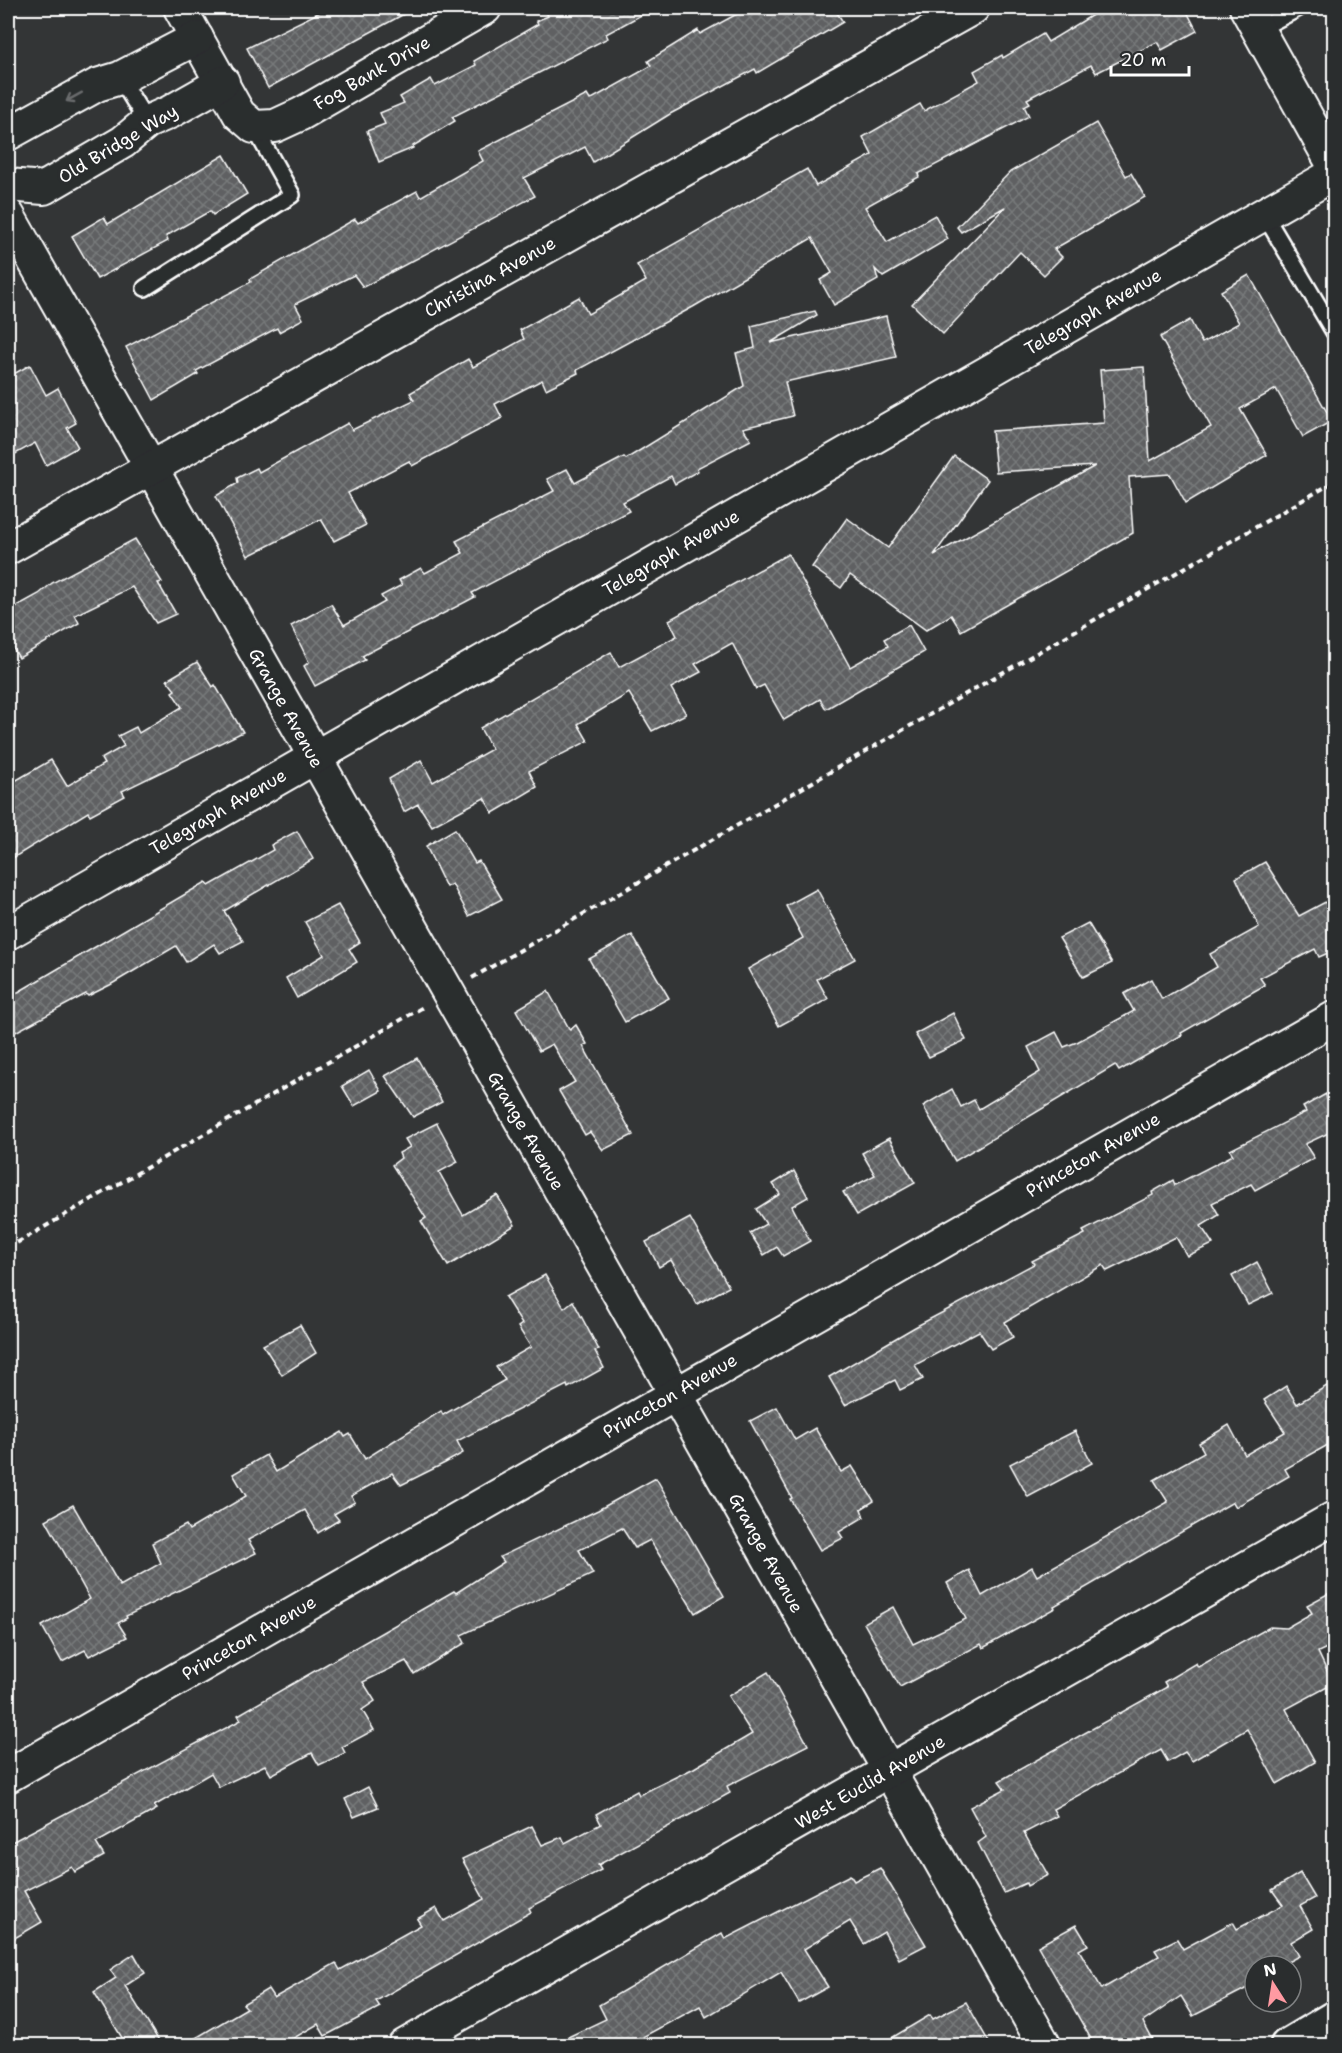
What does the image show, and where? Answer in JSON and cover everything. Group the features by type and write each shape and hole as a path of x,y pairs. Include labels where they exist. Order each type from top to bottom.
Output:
{"street":[{"path":"180,8 239,114 254,127"},
{"name":"Fog Bank Drive","path":"254,127 275,126 301,114 485,8"},
{"name":"Christina Avenue","path":"8,548 150,466 973,8"},
{"path":"1252,18 1335,166"},
{"path":"8,134 97,85 120,78 197,38"},
{"name":"Old Bridge Way","path":"8,185 44,188 123,142 147,122 170,112 223,82"},
{"name":"Telegraph Avenue","path":"8,933 1335,174"},
{"name":"Grange Avenue","path":"8,215 448,996 1046,2046"},
{"name":"Princeton Avenue","path":"8,1776 1335,1018"},
{"name":"West Euclid Avenue","path":"404,2046 1335,1518"},
{"path":"1287,2046 1335,2018"}],"lane":[{"path":"1252,18 1299,8"},
{"path":"120,78 147,122"},
{"path":"145,288 292,195 254,127"},
{"path":"1264,214 1335,332"}],"path":[{"path":"8,1248 418,1009 448,996 473,978 1335,482"}],"building":[{"path":"328,8 415,8 268,88 247,48"},
{"path":"544,8 654,8 606,34 608,38 452,117 455,121 413,148 379,162 367,131 385,124 380,113 404,103 400,97 431,79 435,86 476,65 474,61 538,24 536,21 548,16"},
{"path":"748,8 834,8 843,22 757,73 755,69 670,114 593,162 585,147 524,178 535,196 363,287 354,275 295,304 303,319 279,332 277,328 196,371 198,374 154,400 126,347 251,282 250,279 355,219 358,223 417,191 420,197 483,161 478,151 587,95 590,100 651,66 648,61 698,30 700,34"},
{"path":"1104,8 1185,8 1197,31 1162,50 1157,42 1096,73 1091,65 1027,99 1030,103 1024,106 1029,116 918,174 919,177 865,207 887,242 935,215 948,239 883,277 875,269 878,280 834,305 820,280 832,273 812,238 693,307 577,370 578,373 546,389 542,380 495,404 502,418 412,466 409,461 348,493 366,525 334,541 321,519 248,556 216,496 238,483 237,478 257,468 259,472 348,423 352,430 414,400 410,393 468,359 473,367 524,339 520,330 579,297 588,314 646,281 637,265 807,169 816,186 872,155 863,137 920,104 924,111 979,81 974,71 1002,55 1003,58 1043,34 1048,42"},
{"path":"1096,123 1126,176 1131,173 1145,197 1054,249 1062,257 1044,275 1020,252 943,334 912,304 1005,207 961,232 957,227 1010,172"},
{"path":"224,155 247,194 213,215 210,211 166,236 168,241 97,279 72,236 104,217 108,224"},
{"path":"1249,275 1332,421 1303,437 1276,389 1240,409 1267,455 1186,503 1170,474 1129,477 1133,533 961,631 951,615 926,630 850,575 841,588 812,567 847,518 888,548 954,456 988,480 934,555 1095,466 996,472 992,431 1104,423 1100,370 1144,367 1150,461 1211,427 1160,337 1190,320 1202,343 1239,323 1221,291"},
{"path":"815,311 817,315 770,343 886,316 896,357 785,382 793,416 743,428 751,440 697,468 698,471 675,484 671,476 623,502 629,511 472,593 475,597 362,656 365,660 315,686 304,666 309,662 291,626 331,604 344,625 385,602 381,596 402,585 399,580 421,568 425,573 463,553 456,541 554,491 547,479 567,469 575,483 624,457 626,459 744,386 736,353 755,348 751,326"},
{"path":"30,365 46,395 58,388 76,423 67,428 78,447 46,465 35,443 8,458 8,377"},
{"path":"135,539 162,582 158,583 176,614 156,623 132,587 75,615 79,623 19,658 8,640 8,611 39,594 52,583"},
{"path":"788,554 850,667 888,646 884,639 909,625 924,652 826,709 820,699 784,720 764,685 756,689 732,643 695,664 701,672 671,688 686,714 652,731 629,693 578,724 588,741 529,771 537,787 493,813 484,798 432,826 418,804 404,812 389,779 421,760 433,782 492,749 480,728 611,652 619,667 677,636 669,620"},
{"path":"197,662 213,687 215,685 243,732 122,791 125,796 90,815 88,812 8,861 8,785 51,760 67,786 104,764 101,759 124,746 118,736 136,727 139,733 182,707 172,692 175,690 167,680"},
{"path":"455,829 475,863 479,861 502,899 469,916 452,884 446,887 426,846"},
{"path":"297,831 313,859 224,911 243,941 220,953 214,944 186,962 176,946 110,985 88,996 86,994 8,1036 8,998 206,882 209,886 273,850 271,845"},
{"path":"1265,862 1299,916 1335,897 1335,950 1319,957 1315,949 1260,978 1265,985 1181,1033 1182,1035 1119,1071 1115,1065 955,1161 923,1106 952,1089 961,1107 974,1100 979,1109 1040,1072 1028,1047 1056,1032 1064,1047 1134,1011 1124,994 1151,979 1162,999 1217,967 1210,954 1259,927 1236,878"},
{"path":"817,889 855,959 817,979 828,999 779,1026 748,969 803,938 786,906"},
{"path":"338,905 360,942 349,949 357,962 297,998 286,978 324,955 305,922"},
{"path":"1088,923 1112,963 1083,977 1059,938"},
{"path":"632,935 669,998 625,1022 589,959"},
{"path":"548,991 570,1030 576,1025 587,1044 583,1046 633,1135 603,1150 590,1132 585,1135 559,1091 575,1082 552,1044 539,1051 516,1010"},
{"path":"953,1013 966,1040 929,1057 915,1034"},
{"path":"417,1058 442,1102 413,1117 385,1076"},
{"path":"369,1070 381,1091 354,1106 342,1086"},
{"path":"1326,1094 1327,1098 1335,1094 1335,1130 1305,1144 1314,1158 1255,1190 1251,1184 1212,1203 1219,1215 1201,1226 1213,1244 1187,1256 1176,1237 1107,1271 1103,1265 1005,1322 1013,1337 991,1349 979,1331 915,1365 923,1379 900,1390 895,1380 845,1405 829,1377 915,1327 1034,1264 1032,1261 1085,1234 1083,1231 1153,1195 1152,1192 1173,1180 1175,1185 1233,1155 1230,1150 1306,1112 1303,1107"},
{"path":"437,1123 458,1162 439,1172 463,1215 497,1195 515,1225 448,1266 421,1221 426,1218 392,1165 401,1158 399,1153 410,1147 405,1139"},
{"path":"889,1138 915,1183 857,1215 843,1192 875,1175 862,1153"},
{"path":"794,1171 808,1197 792,1206 810,1241 783,1256 777,1247 764,1255 750,1233 766,1224 756,1209 780,1194 773,1184"},
{"path":"690,1218 729,1287 697,1304 671,1260 659,1267 646,1242"},
{"path":"1257,1262 1273,1293 1248,1305 1232,1276"},
{"path":"545,1275 564,1308 573,1301 599,1350 595,1351 604,1368 568,1388 567,1385 457,1441 463,1453 445,1463 401,1485 392,1473 351,1496 355,1502 334,1514 339,1520 318,1533 305,1510 248,1540 256,1553 126,1616 127,1618 118,1623 127,1637 89,1656 85,1650 62,1662 42,1626 90,1599 46,1520 73,1505 120,1586 161,1563 152,1543 186,1525 189,1530 246,1496 233,1474 266,1455 276,1472 342,1432 345,1437 350,1434 365,1459 441,1411 443,1415 505,1380 496,1367 531,1347 518,1327 522,1324 505,1297"},
{"path":"300,1325 316,1353 282,1375 263,1345"},
{"path":"1335,1381 1335,1441 1285,1469 1289,1476 1236,1507 1233,1502 983,1648 981,1644 900,1687 864,1623 893,1607 913,1644 966,1619 947,1583 969,1570 982,1596 1032,1567 1037,1576 1168,1502 1154,1480 1204,1452 1199,1443 1229,1425 1245,1455 1285,1432 1264,1400 1286,1386 1297,1404"},
{"path":"777,1407 795,1440 815,1428 841,1472 852,1466 874,1501 861,1509 864,1517 839,1532 843,1538 820,1550 790,1499 792,1498 750,1421"},
{"path":"1075,1431 1092,1463 1028,1497 1010,1464"},
{"path":"656,1478 724,1596 695,1613 650,1540 635,1548 622,1528 579,1550 593,1574 461,1635 465,1643 414,1674 406,1661 363,1682 375,1701 362,1710 374,1730 342,1747 345,1753 319,1765 312,1753 271,1775 265,1765 219,1787 211,1773 154,1806 157,1809 96,1843 104,1856 75,1872 72,1867 24,1891 42,1922 8,1942 8,1844 241,1720 238,1715 454,1591 456,1593 504,1562 500,1557 598,1510"},
{"path":"1335,1590 1335,1652 1331,1646 1318,1652 1333,1684 1286,1709 1315,1762 1277,1784 1247,1729 1192,1761 1185,1752 1168,1762 1161,1750 1053,1809 1057,1816 1024,1833 1048,1875 1027,1886 1026,1883 1004,1893 978,1843 986,1837 970,1807 1005,1789 999,1781 1167,1687 1164,1682 1196,1663 1198,1667 1270,1627 1286,1628 1312,1613 1307,1605"},
{"path":"768,1672 808,1745 727,1786 730,1793 598,1865 601,1870 529,1908 531,1912 376,2001 380,2007 325,2036 318,2024 280,2046 182,2046 247,2008 243,2004 268,1989 274,1998 336,1963 340,1970 421,1925 417,1919 436,1908 444,1921 484,1899 462,1859 532,1826 542,1845 562,1837 565,1843 601,1824 596,1814 637,1791 639,1795 694,1768 752,1734 728,1696"},
{"path":"368,1787 378,1807 354,1817 345,1799"},
{"path":"880,1868 926,1945 899,1959 884,1932 864,1944 850,1921 804,1949 828,1987 799,2003 781,1972 706,2017 700,2006 626,2046 549,2046 606,2019 599,2005 722,1933 725,1939 850,1875 854,1881"},
{"path":"1300,1873 1315,1898 1300,1906 1313,1929 1291,1942 1298,1954 1243,1954 1243,1990 1193,2016 1181,1996 1143,2022 1156,2046 1095,2046 1038,1946 1076,1925 1088,1945 1079,1950 1102,1989 1159,1956 1155,1950 1177,1939 1183,1949 1233,1922 1237,1929 1283,1905 1272,1890"},
{"path":"134,1954 145,1973 125,1986 162,2046 127,2046 94,1992 116,1978 110,1970"},
{"path":"966,2002 991,2046 878,2046 930,2015 933,2019"}]}
